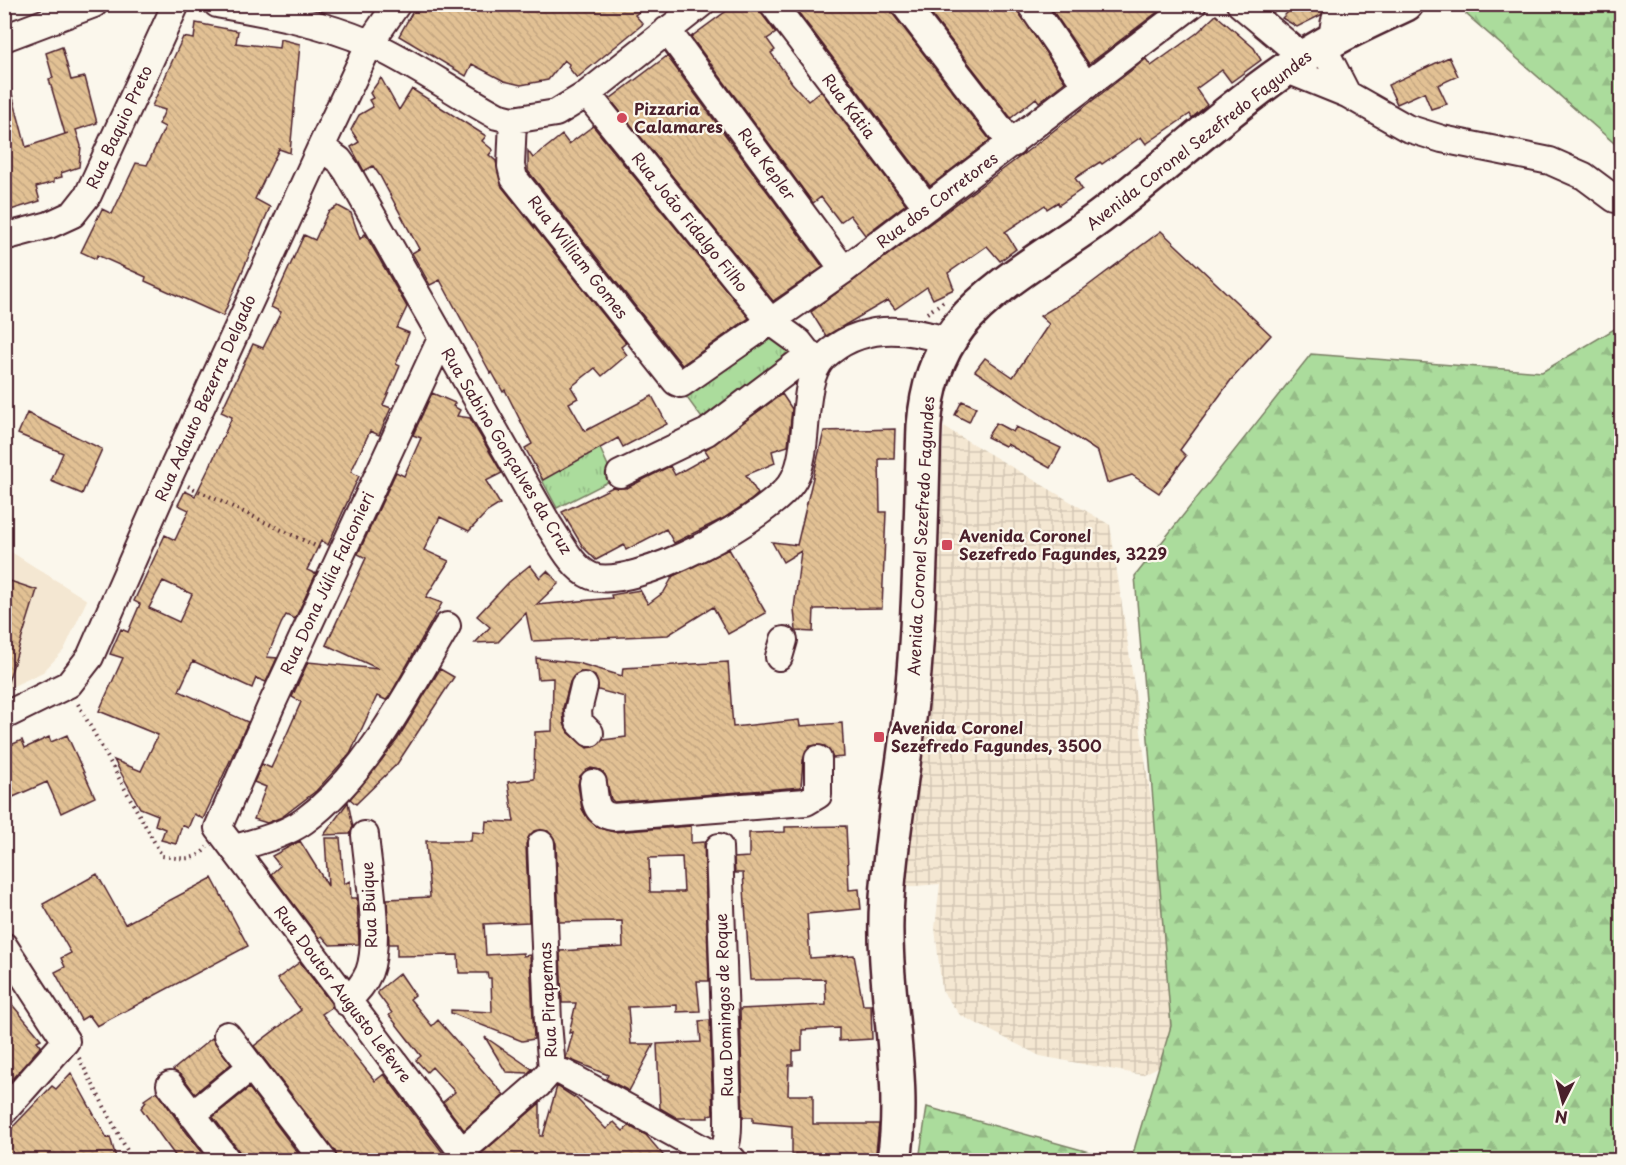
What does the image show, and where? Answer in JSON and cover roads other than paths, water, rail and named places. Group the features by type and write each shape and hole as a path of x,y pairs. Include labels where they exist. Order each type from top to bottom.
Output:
{"main road":[{"name":"Avenida Coronel Sezefredo Fagundes","path":"894,1161 898,1134 898,1084 885,944 887,898 914,673 927,393 936,365 961,323 985,301 1100,217 1311,53 1406,4"}],"street":[{"path":"4,38 94,4"},
{"name":"Rua Baquio Preto","path":"4,237 49,225 73,214 88,195 176,4"},
{"path":"217,4 287,17 325,27 370,43 490,112 513,120 556,112 587,94 701,4"},
{"name":"Rua Adauto Bezerra Delgado","path":"4,716 69,684 90,657 169,477 321,147 370,43 397,4"},
{"name":"Rua Kátia","path":"773,4 927,207"},
{"path":"904,4 1012,144"},
{"path":"1030,4 1086,86"},
{"name":"Rua dos Corretores","path":"676,382 685,383 844,270 1193,4"},
{"path":"1240,4 1311,53 1347,94 1407,128 1442,139 1550,161 1584,176 1615,199"},
{"path":"1311,53 1336,14 1347,4"},
{"name":"Rua Kepler","path":"667,30 844,270"},
{"path":"1311,53 1347,94"},
{"name":"Rua João Fidalgo Filho","path":"587,94 771,321"},
{"name":"Rua William Gomes","path":"513,120 511,166 514,178 676,382"},
{"name":"Rua Sabino Gonçalves da Cruz","path":"321,147 339,160 347,171 441,339 569,555 584,572 604,579 643,571 678,558 740,525 786,491 799,468 813,359"},
{"path":"771,321 788,332 813,359"},
{"path":"620,474 707,432 813,359 867,333 905,329 948,342"},
{"name":"Rua Dona Júlia Falconieri","path":"218,828 441,339"},
{"path":"236,848 284,832 302,823 324,804 353,772 391,719 447,626"},
{"path":"584,686 578,711 579,722 590,733"},
{"path":"593,783 595,805 606,816 613,817 806,802 819,795 818,759"},
{"name":"Rua Doutor Augusto Lefevre","path":"218,828 236,848 346,1002 464,1156"},
{"name":"Rua Buique","path":"346,1002 366,978 372,956 372,916 365,835"},
{"name":"Rua Pirapemas","path":"464,1156 552,1069 543,913 542,844"},
{"name":"Rua Domingos de Roque","path":"719,847 728,1110 724,1160"},
{"path":"4,946 13,981 66,1041 4,1111"},
{"path":"227,1035 323,1161"},
{"path":"192,1115 251,1067"},
{"path":"552,1069 564,1073 724,1160"},
{"path":"170,1085 227,1161"}],"place":[{"name":"Pizzaria Calamares","path":"622,118"},
{"name":"Avenida Coronel Sezefredo Fagundes, 3229","path":"947,545"},
{"name":"Avenida Coronel Sezefredo Fagundes, 3500","path":"879,737"}]}
